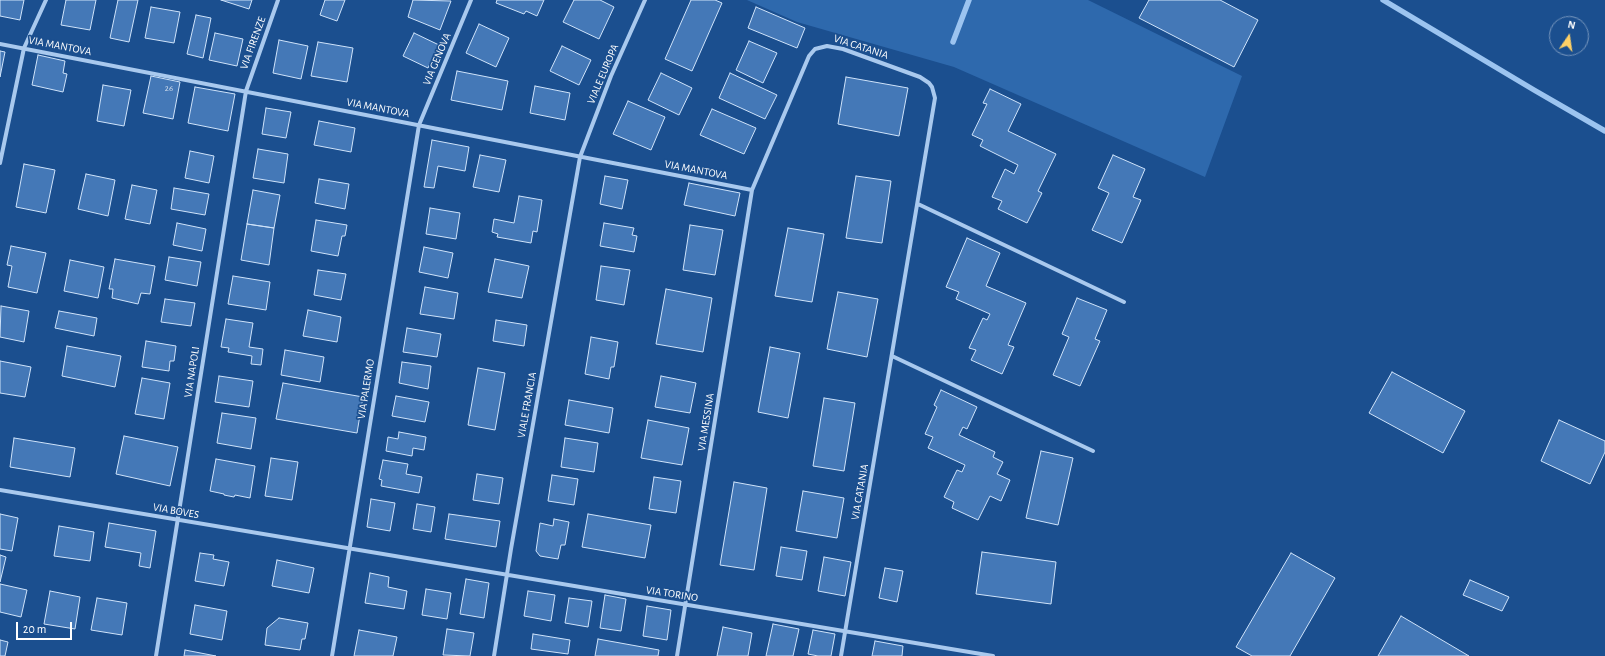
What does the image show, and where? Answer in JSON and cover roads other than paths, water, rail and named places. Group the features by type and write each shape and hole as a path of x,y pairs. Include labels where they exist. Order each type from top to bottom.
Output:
{"street":[{"path":"0,163 24,48 46,0"},
{"name":"VIA FIRENZE","path":"246,91 278,0"},
{"name":"VIA GENOVA","path":"419,125 471,0"},
{"name":"VIALE EUROPA","path":"580,157 611,76 645,0"},
{"name":"VIA MANTOVA","path":"0,44 752,190"},
{"name":"VIA CATANIA","path":"752,190 809,56 815,49 827,46 843,49 920,77 932,87 935,98 841,656"},
{"name":"VIA NAPOLI","path":"156,656 246,91"},
{"name":"VIA PALERMO","path":"332,656 419,125"},
{"name":"VIALE FRANCIA","path":"494,656 580,157"},
{"name":"VIA MESSINA","path":"677,656 752,190"},
{"path":"918,204 1124,302"},
{"path":"892,356 1093,451"},
{"name":"VIA BOVES","path":"0,490 349,549"},
{"name":"VIA TORINO","path":"349,549 993,656"}],"waterway":[{"path":"953,42 969,0"},
{"path":"1383,0 1605,131"}]}
